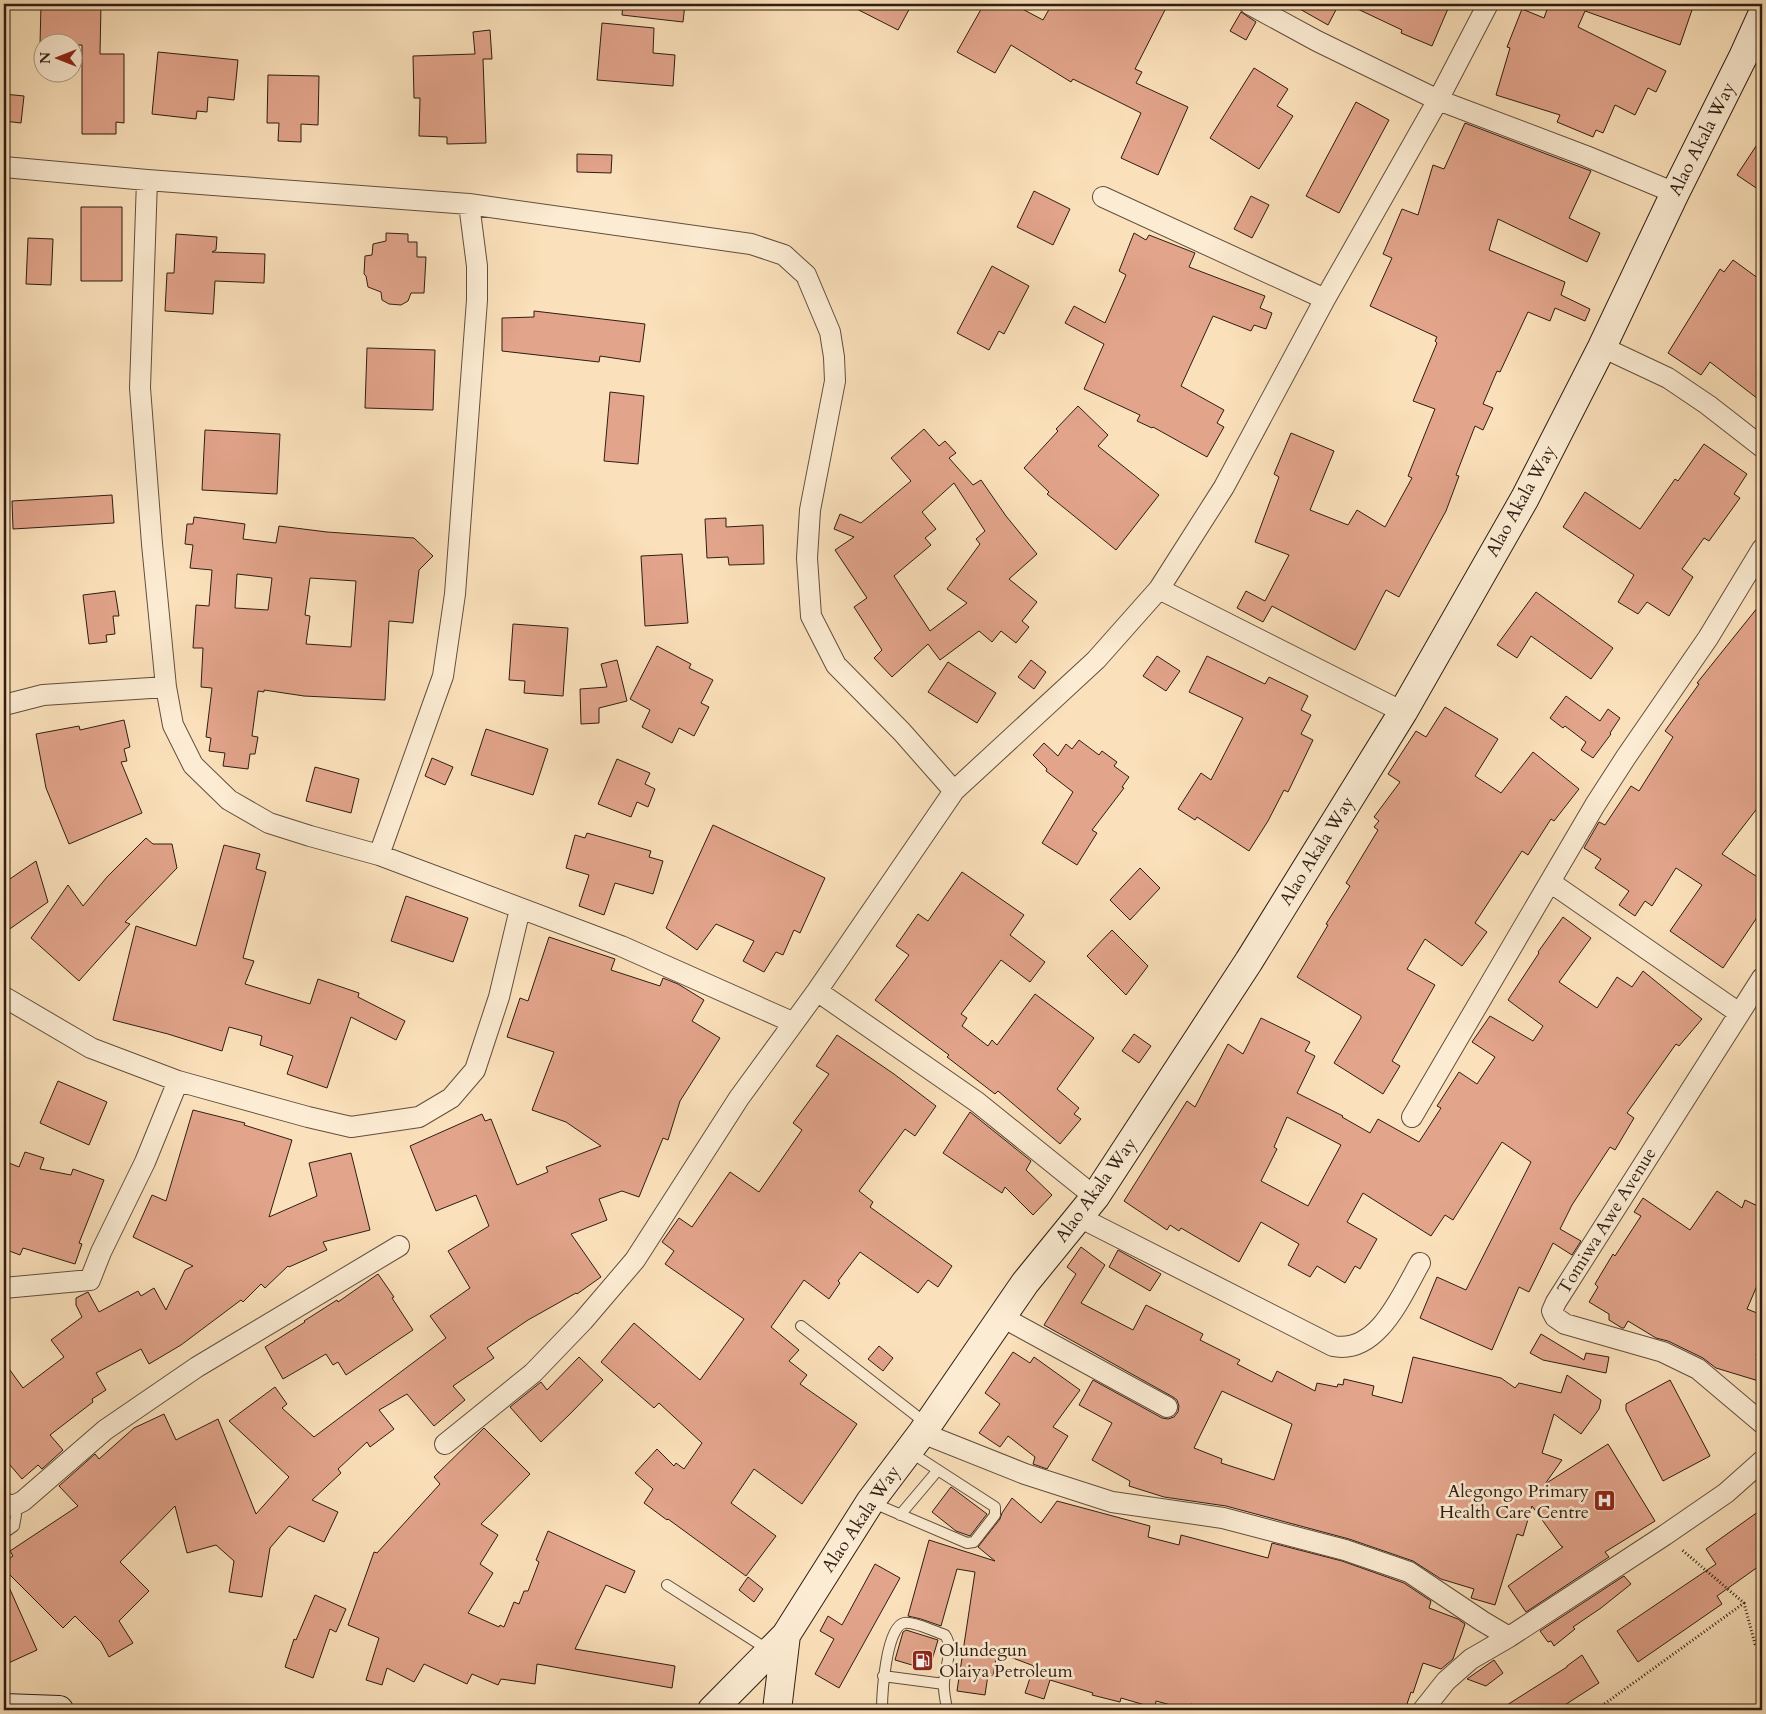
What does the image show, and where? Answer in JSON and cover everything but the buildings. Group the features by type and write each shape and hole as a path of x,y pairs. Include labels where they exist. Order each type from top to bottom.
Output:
{"street":[{"path":"1249,4 1317,41 1438,100 1675,192"},
{"path":"445,1444 532,1373 583,1321 635,1260 739,1098 792,1022 817,990 954,791 1096,660 1159,589 1224,487 1325,299 1438,100 1488,4"},
{"name":"Alao Akala Way","path":"712,1710 780,1649 870,1502 919,1436 1025,1283 1087,1207 1249,961 1402,712 1526,498 1602,347 1675,192 1744,57 1762,15"},
{"path":"4,167 147,180 469,204 750,244 784,255 806,275 830,332 834,357 835,380 810,510 807,558 811,616 836,665 902,732 954,791"},
{"path":"147,180 140,388 152,544 166,687 173,725 193,766 229,800 269,823 379,855 621,946 792,1022"},
{"path":"1103,197 1325,299"},
{"path":"379,855 443,676 455,594 477,300 477,266 469,204"},
{"path":"1602,347 1668,378 1708,405 1762,447"},
{"path":"1412,1117 1595,805 1708,638 1762,549"},
{"path":"1159,589 1402,712"},
{"path":"4,705 43,695 166,687"},
{"path":"1550,882 1739,1013"},
{"path":"4,997 91,1048 178,1081 308,1117 351,1126 419,1117 452,1098 475,1070 500,997 520,909"},
{"name":"Tomiwa Awe Avenue","path":"1762,978 1552,1311 1555,1317 1565,1324 1663,1352 1698,1369 1762,1423"},
{"path":"817,990 977,1102 1087,1207 1333,1346 1343,1348 1354,1346 1367,1339 1386,1322 1420,1263"},
{"path":"4,1288 90,1280 101,1252 145,1162 178,1081"},
{"path":"9,1504 23,1500 105,1430 197,1367 399,1246"},
{"path":"1002,1317 1168,1407"},
{"path":"919,1436 1025,1474 1112,1502 1223,1518 1345,1550 1409,1572 1509,1637"},
{"path":"1423,1710 1446,1681 1471,1659 1509,1637 1665,1535 1726,1493 1762,1461"},
{"name":"Alao Akala Way","path":"777,1710 780,1649"},
{"path":"4,1708 59,1710"}],"lane":[{"path":"801,1326 919,1436 938,1470 995,1507 995,1516 974,1542 967,1543 870,1502"},
{"path":"900,1515 938,1470"},
{"path":"4,1533 14,1526 16,1515 9,1504"},
{"path":"667,1585 780,1649"},
{"path":"882,1710 883,1676 895,1632 899,1625 906,1622 945,1635 948,1638 944,1684 947,1710"},
{"path":"883,1676 944,1684"}],"path":[{"path":"1665,1535 1744,1603 1755,1644 1762,1651"},
{"path":"1598,1710 1744,1603"}],"place":[{"name":"Alegongo Primary Health Care Centre","path":"1605,1501"},
{"name":"Olundegun Olaiya Petroleum","path":"923,1660"}]}
